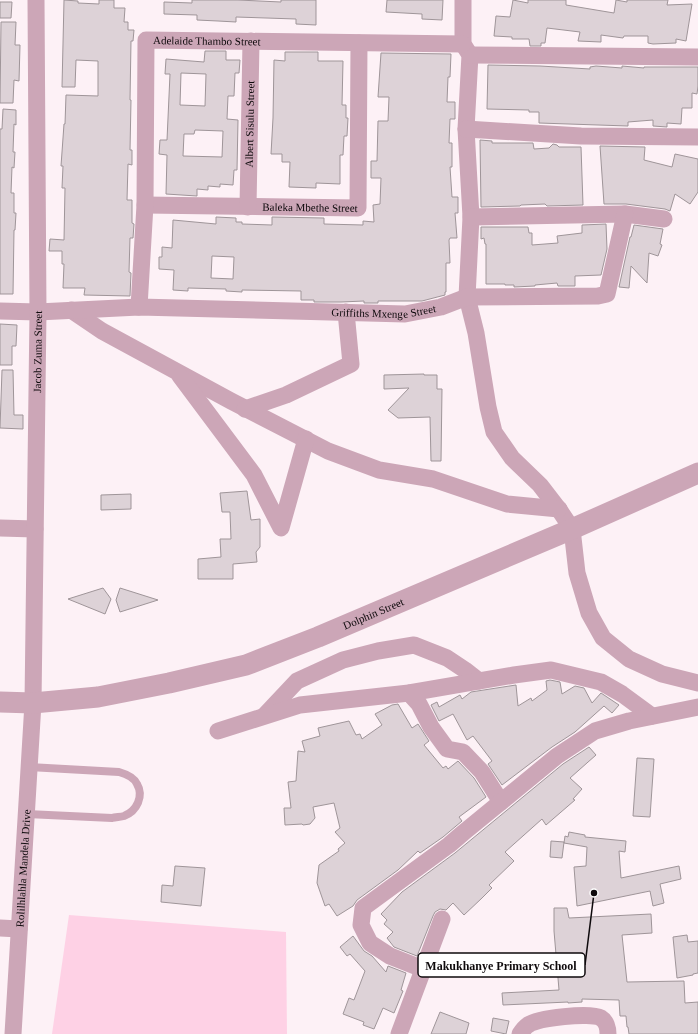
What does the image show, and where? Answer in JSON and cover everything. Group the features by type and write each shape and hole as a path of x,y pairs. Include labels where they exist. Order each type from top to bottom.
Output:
{"street":[{"name":"Jacob Zuma Street","path":"33,703 38,312 36,0"},
{"path":"463,0 466,50 466,129 471,217 467,297 476,333 488,407 494,432 512,458 540,485 559,509 572,529 579,580 589,613 603,638 628,659 662,674 698,683"},
{"name":"Adelaide Thambo Street","path":"139,307 144,205 146,40 359,43 466,50 698,57"},
{"name":"Albert Sisulu Street","path":"248,206 251,41"},
{"name":"Baleka Mbethe Street","path":"144,205 358,208 359,43"},
{"path":"466,129 581,136 698,137"},
{"path":"471,217 625,214 664,219"},
{"path":"467,297 598,296 607,294 625,214"},
{"name":"Griffiths Mxenge Street","path":"0,311 38,312 139,307 405,314 441,307 467,297"},
{"path":"71,310 102,331 328,451 379,470 433,479 507,504 559,509"},
{"path":"245,408 286,396 351,364 346,312"},
{"path":"176,371 254,475 281,528 306,440"},
{"name":"Dolphin Street","path":"0,702 33,703 98,697 129,692 246,665 318,637 572,529 698,473"},
{"path":"0,528 35,529"},
{"path":"264,717 297,681 343,660 378,651 414,645 447,658 479,681"},
{"path":"218,731 300,705 409,693 551,670 601,682 622,694 652,716"},
{"path":"409,693 419,704 431,727 447,749 463,752 482,772 501,802"},
{"name":"Rolilhlahla Mandela Drive","path":"9,1028 19,929 33,703"},
{"path":"423,969 390,956 370,943 361,925 363,908 450,845 557,756 595,731 629,721 698,707"},
{"path":"399,1034 442,918"},
{"path":"0,928 19,929"},
{"path":"520,1034 528,1025 541,1019 591,1015 601,1018 605,1022 608,1034"}],"lane":[{"path":"27,814 112,818 125,816 135,809 139,801 137,784 128,774 119,772 29,767"}],"shaded area":[{"path":"69,915 286,932 287,1034 52,1034"}],"building":[{"path":"64,0 78,1 78,3 99,4 99,0 114,0 114,8 125,8 124,22 128,22 128,30 134,30 133,41 131,41 130,100 130,150 132,150 132,165 128,164 127,200 132,200 132,223 134,224 133,238 130,238 130,296 84,295 85,288 63,288 64,264 62,264 62,251 49,251 50,239 64,240 65,188 62,188 63,166 61,166 66,95 98,96 98,61 76,60 75,87 62,87"},
{"path":"192,0 281,2 281,0 316,0 316,25 296,24 296,19 236,17 236,22 197,20 197,15 164,14 164,2 192,3"},
{"path":"387,0 443,0 442,20 422,19 422,14 386,12"},
{"path":"513,0 528,3 528,0 566,0 566,5 614,13 616,0 627,2 627,0 668,0 667,5 692,4 686,41 676,39 676,43 653,44 648,43 648,36 624,36 623,38 601,35 601,42 578,41 580,32 547,28 545,43 541,43 541,46 530,46 529,39 512,39 512,37 494,36 496,16 510,17"},
{"path":"0,2 12,2 11,18 0,18"},
{"path":"1,22 16,22 15,45 20,45 19,81 14,80 13,103 0,103"},
{"path":"205,51 226,51 226,60 240,60 239,73 235,73 234,96 228,96 227,119 238,120 237,170 234,170 233,185 220,184 220,187 208,186 208,190 197,189 197,196 166,194 167,155 159,154 160,140 167,140 170,74 165,74 166,59 204,62","holes":["181,73 206,74 205,106 180,105","195,130 223,131 222,157 183,156 184,134 194,134"]},
{"path":"285,52 318,52 318,61 343,61 342,105 346,105 346,118 348,118 347,136 344,136 343,155 340,155 340,184 316,183 316,188 289,187 290,162 282,162 282,154 271,154 274,60 285,61"},
{"path":"381,53 451,54 447,102 455,102 455,119 450,119 449,143 452,143 452,167 450,167 452,197 458,197 458,213 455,213 457,238 450,238 449,240 450,263 446,263 445,295 422,301 378,301 378,303 364,303 364,301 314,302 314,300 301,300 301,291 242,290 242,292 226,291 226,289 188,288 188,291 173,290 174,270 159,269 159,257 162,257 162,247 172,248 173,220 216,224 216,217 236,218 236,222 242,222 242,224 272,225 272,217 324,218 324,224 363,225 363,221 374,222 373,205 380,204 381,178 371,178 371,161 377,161 378,121 388,121 389,97 378,97","holes":["212,256 234,257 233,279 211,278"]},
{"path":"488,65 590,69 590,67 596,66 622,68 622,66 644,68 698,67 698,86 697,94 692,93 692,108 682,108 681,124 667,123 667,127 653,126 653,120 628,122 628,126 539,123 539,112 529,112 529,110 487,109"},
{"path":"3,109 16,110 13,152 15,152 14,168 12,167 11,193 14,193 14,213 16,213 14,230 13,294 0,294 0,129 2,129"},
{"path":"480,140 492,141 492,143 533,143 534,149 549,148 553,144 559,147 581,147 583,205 547,206 545,204 481,207"},
{"path":"600,146 645,147 644,160 672,167 675,154 698,159 698,192 690,204 675,194 670,211 626,204 604,204"},
{"path":"606,224 607,249 601,275 575,276 575,286 558,286 557,283 514,287 514,285 505,284 486,284 486,244 484,238 481,239 481,227 528,227 529,233 532,233 532,245 558,243 557,236 582,233 582,225"},
{"path":"634,225 663,229 660,244 662,245 658,256 649,253 647,283 631,266 629,288 619,287 630,237"},
{"path":"0,324 17,325 16,346 12,346 12,365 0,365"},
{"path":"2,370 13,370 14,415 23,415 23,429 0,428"},
{"path":"384,375 437,375 437,389 442,389 441,461 431,461 430,417 398,418 388,410 409,388 384,389"},
{"path":"247,491 251,520 260,519 260,547 256,552 257,562 233,564 233,579 198,579 198,559 221,557 220,539 231,539 230,512 222,512 220,493"},
{"path":"131,494 131,509 101,510 101,495"},
{"path":"103,588 111,599 105,614 68,599"},
{"path":"120,588 158,600 120,612 116,600"},
{"path":"550,680 560,682 562,694 575,686 584,688 592,703 601,693 619,705 612,713 604,706 575,732 552,747 502,785 488,764 492,761 473,736 467,740 453,714 439,721 431,705 437,702 439,707 460,695 462,699 471,692 516,685 518,706 531,698 532,701 547,690 546,681"},
{"path":"398,704 412,728 418,724 429,741 424,745 443,768 446,766 448,769 458,761 474,778 486,797 459,817 462,821 443,837 420,853 418,851 398,870 357,900 353,906 337,916 329,904 325,906 317,883 319,865 339,851 338,849 345,843 335,832 340,828 334,803 313,807 315,818 310,824 285,825 284,808 291,808 288,782 296,781 298,751 305,752 302,741 320,736 318,728 349,721 356,735 360,734 362,739 382,725 375,714 392,705"},
{"path":"589,747 596,755 570,778 582,789 573,799 575,800 546,825 542,819 505,852 514,861 489,885 492,888 464,915 453,903 446,910 440,909 435,912 417,956 394,947 387,938 393,932 384,924 387,920 381,914 402,892 455,853 563,764"},
{"path":"637,758 654,759 650,817 633,816"},
{"path":"569,832 585,835 585,837 626,841 625,852 619,851 621,878 679,866 681,879 660,884 664,903 653,906 650,891 577,906 574,867 586,866 587,847 564,843 565,836 568,837"},
{"path":"551,841 564,842 562,858 550,857"},
{"path":"175,866 205,868 201,906 161,902 162,885 173,886"},
{"path":"554,908 567,908 569,918 651,914 652,933 622,935 627,982 684,981 685,1003 698,1002 698,1034 629,1034 626,1016 620,1016 619,1000 582,999 582,1002 503,1005 502,993 559,990 554,931"},
{"path":"687,935 688,942 698,941 698,973 677,978 673,937"},
{"path":"353,936 364,951 372,956 386,972 388,966 406,973 401,990 403,991 394,1013 383,1008 374,1029 363,1025 364,1022 343,1014 349,998 354,1000 365,971 350,954 347,956 340,947"},
{"path":"440,1012 469,1023 466,1034 431,1034"},
{"path":"493,1018 509,1021 506,1034 491,1031"}],"place":[{"name":"Makukhanye Primary School","path":"594,893"}]}
